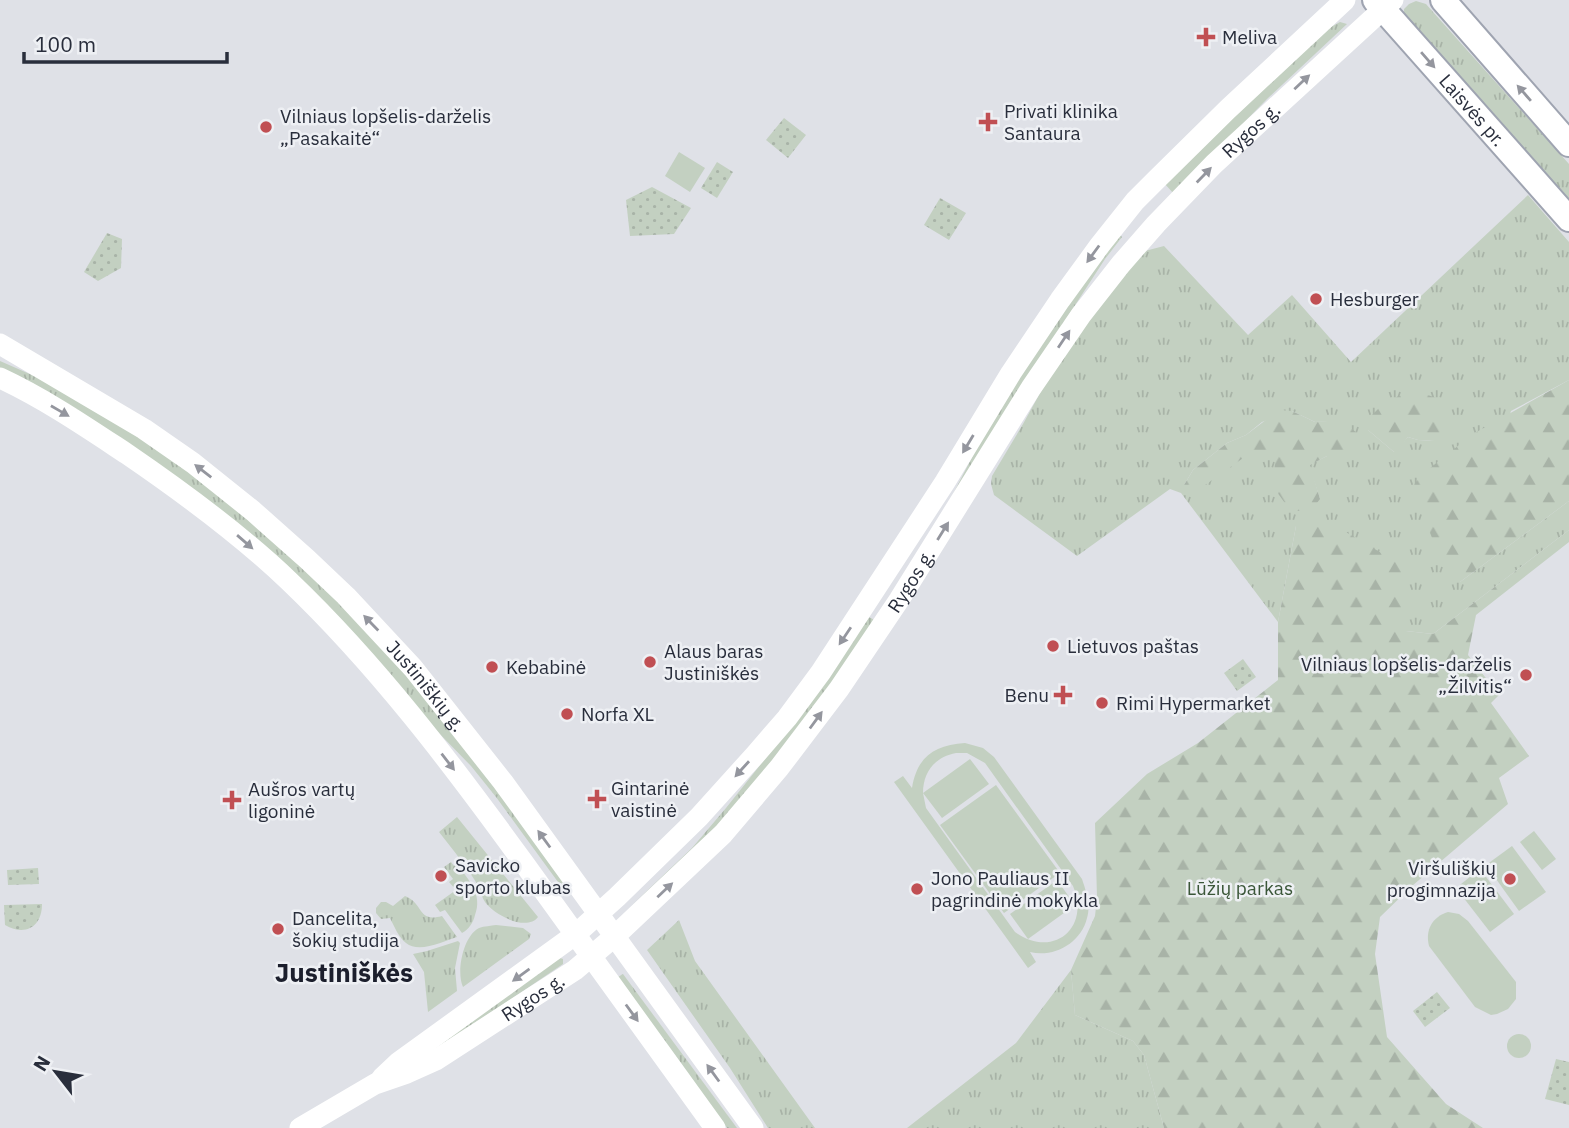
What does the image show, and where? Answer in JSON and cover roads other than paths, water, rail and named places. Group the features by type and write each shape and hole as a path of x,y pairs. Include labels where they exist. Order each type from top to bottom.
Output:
{"main road":[{"name":"Rygos g.","path":"375,1084 399,1062 576,934 699,817 787,718 821,672 945,482 1011,373 1060,300 1135,201 1228,108 1345,0"},
{"path":"1443,0 1569,144"},
{"name":"Rygos g.","path":"300,1128 375,1084 436,1060 564,977 592,957 723,834 803,739 899,600 1038,377 1121,264 1214,164 1384,3"},
{"name":"Laisvės pr.","path":"1384,3 1569,219"},
{"name":"Justiniškių g.","path":"0,344 144,429 193,463 307,559 381,633 413,667 503,782 753,1128"},
{"name":"Justiniškių g.","path":"0,378 83,424 160,476 232,531 290,581 358,652 406,708 479,802 715,1128"}],"place":[{"name":"Meliva","path":"1206,37"},
{"name":"Privati klinika Santaura","path":"988,122"},
{"name":"Vilniaus lopšelis-darželis „Pasakaitė“","path":"266,127"},
{"name":"Hesburger","path":"1316,299"},
{"name":"Lietuvos paštas","path":"1053,646"},
{"name":"Alaus baras Justiniškės","path":"650,662"},
{"name":"Kebabinė","path":"492,667"},
{"name":"Vilniaus lopšelis-darželis „Žilvitis“","path":"1526,675"},
{"name":"Benu","path":"1063,695"},
{"name":"Rimi Hypermarket","path":"1102,703"},
{"name":"Norfa XL","path":"567,714"},
{"name":"Gintarinė vaistinė","path":"597,799"},
{"name":"Aušros vartų ligoninė","path":"232,800"},
{"name":"Savicko sporto klubas","path":"441,876"},
{"name":"Viršuliškių progimnazija","path":"1510,879"},
{"name":"Jono Pauliaus II pagrindinė mokykla","path":"917,889"},
{"name":"Dancelita, šokių studija","path":"278,929"}],"district":[{"name":"Justiniškės","path":"344,972"}],"park label":[{"name":"Lūžių parkas","path":"1240,888"}]}
